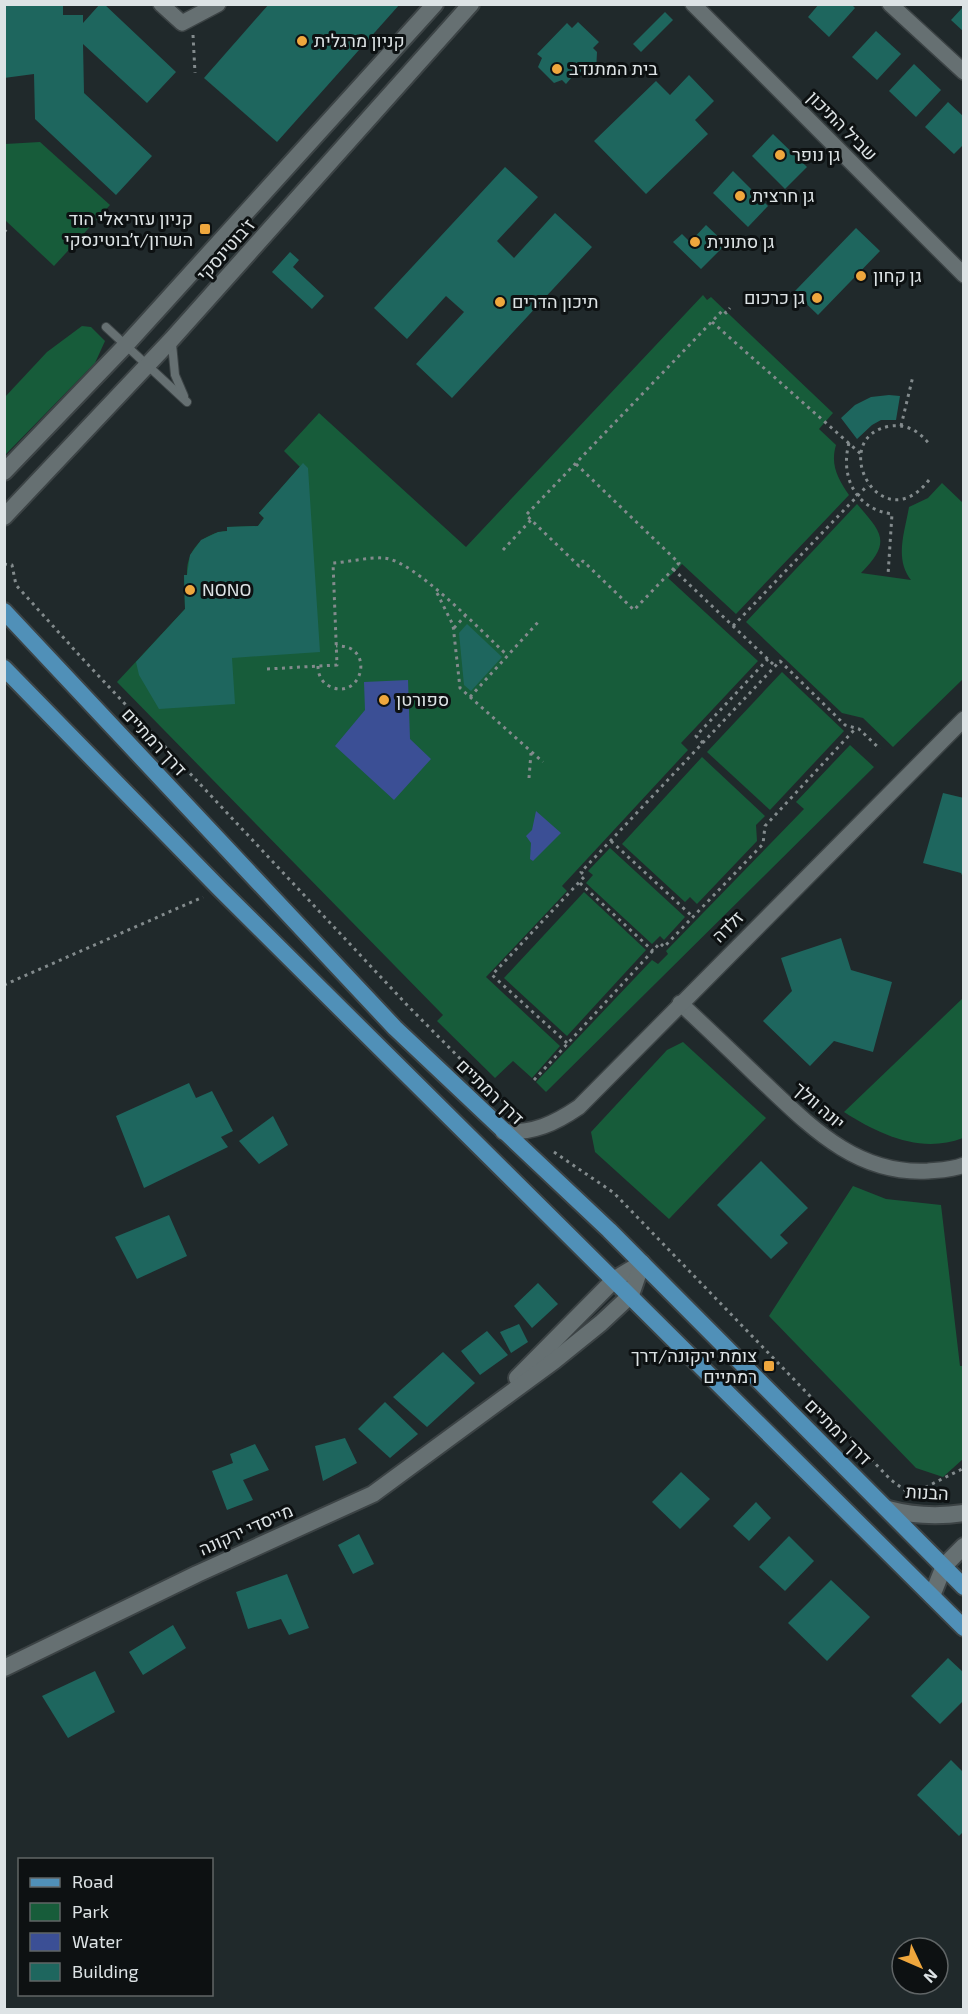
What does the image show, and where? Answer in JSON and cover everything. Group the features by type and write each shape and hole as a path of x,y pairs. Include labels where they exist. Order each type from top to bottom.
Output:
{"main road":[{"name":"דרך רמתיים","path":"4,611 395,1028 642,1263 963,1585"},
{"path":"4,668 220,889 615,1279 963,1628"}],"street":[{"path":"161,4 182,23 217,6"},
{"name":"ז'בוטינסקי","path":"4,472 126,345 435,4"},
{"name":"ז'בוטינסקי","path":"4,517 172,339 471,4"},
{"name":"שביל התיכון","path":"693,4 963,275"},
{"path":"891,4 963,72"},
{"name":"זלדה","path":"503,1132 532,1131 548,1126 579,1107 963,719"},
{"name":"יונה וולך","path":"680,1003 815,1131 842,1150 878,1167 914,1172 953,1170 963,1165"},
{"path":"631,1295 642,1263"},
{"name":"מייסדי ירקונה","path":"489,1407 615,1279 642,1263"},
{"name":"מייסדי ירקונה","path":"4,1668 198,1574 373,1494 489,1407 555,1361 631,1295"},
{"name":"הבנות","path":"888,1509 910,1515 941,1516 963,1513"},
{"path":"932,1596 944,1566 963,1546"},
{"path":"932,1596 963,1585"}],"lane":[{"path":"106,327 187,402 175,375 172,339"}],"path":[{"path":"193,18 195,73"},
{"path":"4,230 8,233"},
{"path":"576,464 679,563 634,610 583,561 579,566 526,515 723,310 726,313 730,308"},
{"path":"712,322 861,454"},
{"path":"901,426 913,376"},
{"path":"929,480 911,496 899,499 887,498 868,485 862,474 861,454 868,439 877,431 901,426 922,436 930,446"},
{"path":"849,443 844,458 846,473 857,496 870,507 892,514 888,575"},
{"path":"733,626 868,485"},
{"path":"503,549 531,520"},
{"path":"267,669 337,664 333,563 385,558 399,563 435,589 507,655"},
{"path":"4,564 12,565 16,585 80,656 408,1006 491,1089"},
{"path":"673,569 775,666"},
{"path":"435,589 450,614 460,688 543,762"},
{"path":"453,629 465,616"},
{"path":"470,697 540,620"},
{"path":"318,666 321,678 332,687 346,688 357,679 361,666 360,659 350,648 336,646"},
{"path":"704,743 696,736 768,659"},
{"path":"567,1043 492,975 585,876 581,872 780,661 845,725 856,728 880,749"},
{"path":"534,1080 660,943 664,947 763,844 765,826 856,728"},
{"path":"529,778 531,752"},
{"path":"611,841 692,916"},
{"path":"579,882 653,951"},
{"path":"4,985 220,889"},
{"path":"573,1164 614,1193 891,1480 906,1491 922,1489 963,1468"}],"green space":[{"path":"40,142 110,205 54,266 5,220 5,144"},
{"name":"ספורטן","path":"703,295 707,300 711,297 833,413 819,429 836,445 834,459 836,472 849,495 736,614 682,564 668,578 758,661 681,743 688,750 562,886 567,891 486,977 560,1046 532,1078 513,1061 495,1078 437,1021 443,1015 117,682 185,609 184,575 187,575 189,558 197,545 210,535 227,531 227,527 258,526 264,518 259,513 300,467 284,451 319,413 466,547"},
{"path":"82,326 91,327 105,341 95,363 5,455 5,397 47,352"},
{"path":"942,483 963,503 963,679 893,747 863,718 842,713 746,622 857,504 873,523 880,538 877,553 861,573 911,580 906,572 902,554 903,535 909,507 928,498"},
{"path":"782,672 844,731 770,810 707,752"},
{"path":"850,745 874,767 546,1092 536,1082 652,960 658,964 668,954 666,951 804,809 796,802"},
{"path":"702,757 765,816 756,825 757,841 697,904 690,897 685,902 622,844"},
{"path":"610,848 685,917 664,940 660,936 652,944 586,883 593,875 588,871"},
{"path":"584,892 646,950 567,1036 504,978"},
{"path":"963,998 963,1138 932,1144 901,1140 886,1135 844,1112"},
{"path":"683,1042 766,1118 669,1219 595,1152 591,1132 667,1050"},
{"path":"853,1186 886,1199 941,1205 960,1366 964,1366 963,1459 943,1477 916,1468 769,1316"}],"water":[{"path":"408,680 410,739 431,759 394,800 335,746 365,710 364,682"},
{"path":"536,811 561,833 533,861 530,859 531,843 526,836 532,830"}],"building":[{"path":"4,4 63,4 63,15 83,15 83,23 100,4 104,4 176,72 147,103 83,44 84,93 152,156 116,195 35,119 34,74 4,78"},
{"name":"קניון מרגלית","path":"269,4 400,4 277,142 204,78"},
{"path":"819,4 851,4 855,8 829,37 808,17"},
{"path":"964,6 964,32 951,20"},
{"path":"665,12 673,20 641,52 633,44"},
{"path":"578,22 599,42 593,48 597,52 596,73 585,72 585,77 572,77 566,84 562,80 554,83 538,67 542,58 537,54 567,23 572,28"},
{"path":"876,31 901,54 877,80 852,57"},
{"path":"914,64 941,90 916,117 889,91"},
{"path":"689,75 714,101 695,120 708,134 646,194 594,141 656,81 670,95"},
{"path":"948,102 964,117 964,144 954,154 925,127"},
{"path":"773,134 807,167 785,189 752,156"},
{"path":"505,167 538,197 497,241 514,258 555,213 592,247 452,398 416,364 464,312 446,296 407,339 374,308"},
{"path":"733,171 768,206 748,227 713,193"},
{"path":"706,225 726,244 701,269 673,242 682,234 690,242"},
{"path":"856,228 880,251 818,315 794,292"},
{"path":"290,252 299,260 293,267 324,296 312,309 272,272"},
{"path":"900,396 896,420 881,420 857,439 841,418 855,405 871,397"},
{"path":"303,463 308,468 320,652 232,658 235,704 159,709 139,675 136,662 185,609 184,575 187,575 190,555 201,540 218,532 227,531 227,527 258,526 264,518 259,513"},
{"path":"467,624 502,657 471,691 464,685 459,633"},
{"path":"943,793 964,798 964,880 961,873 923,863"},
{"path":"841,938 851,970 892,982 873,1052 834,1041 810,1066 763,1021 792,991 781,958"},
{"path":"189,1083 196,1098 212,1091 233,1131 221,1137 228,1147 144,1188 116,1116"},
{"path":"273,1116 288,1145 259,1164 239,1141"},
{"path":"761,1161 808,1208 780,1235 788,1243 771,1259 717,1205"},
{"path":"169,1215 187,1256 137,1279 115,1237"},
{"path":"538,1283 558,1304 532,1328 514,1306"},
{"path":"519,1324 528,1342 511,1353 500,1332"},
{"path":"487,1331 508,1355 480,1375 461,1351"},
{"path":"443,1352 475,1383 427,1427 393,1397"},
{"path":"385,1402 418,1434 390,1458 358,1429"},
{"path":"345,1438 357,1463 323,1481 315,1446"},
{"path":"255,1444 269,1470 243,1480 253,1500 227,1510 212,1471 233,1463 230,1454"},
{"path":"681,1472 710,1499 680,1529 652,1502"},
{"path":"756,1502 771,1518 749,1541 733,1526"},
{"path":"359,1534 374,1564 353,1574 338,1545"},
{"path":"789,1536 814,1561 785,1591 759,1567"},
{"path":"287,1574 309,1628 289,1635 281,1619 248,1629 236,1592"},
{"path":"831,1580 870,1617 827,1661 788,1623"},
{"path":"173,1625 186,1648 143,1675 129,1652"},
{"path":"948,1658 964,1673 964,1700 940,1724 911,1696"},
{"path":"95,1671 115,1712 68,1738 42,1696"},
{"path":"951,1760 964,1773 964,1831 959,1836 917,1795"}],"place":[{"name":"קניון מרגלית","path":"302,41"},
{"name":"בית המתנדב","path":"557,69"},
{"name":"גן נופר","path":"780,155"},
{"name":"גן חרצית","path":"740,196"},
{"name":"קניון עזריאלי הוד השרון/ז׳בוטינסקי","path":"205,229"},
{"name":"גן סתונית","path":"695,242"},
{"name":"גן קחון","path":"861,276"},
{"name":"גן כרכום","path":"817,298"},
{"name":"תיכון הדרים","path":"500,302"},
{"name":"NONO","path":"190,590"},
{"name":"ספורטן","path":"384,700"},
{"name":"צומת ירקונה/דרך רמתיים","path":"769,1366"}]}
